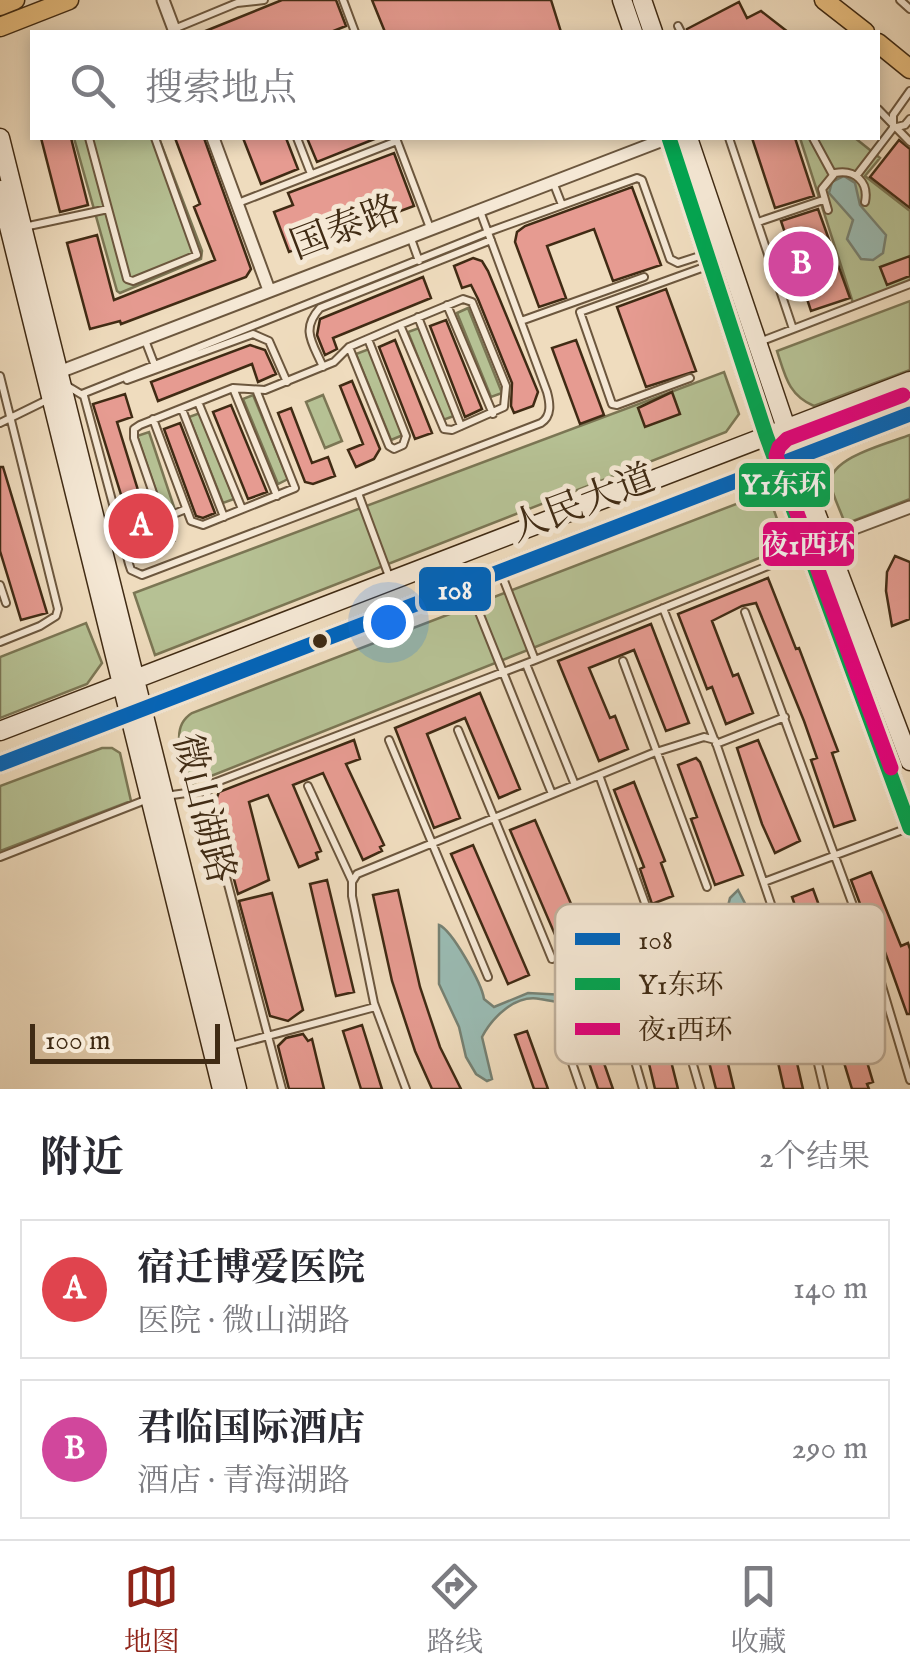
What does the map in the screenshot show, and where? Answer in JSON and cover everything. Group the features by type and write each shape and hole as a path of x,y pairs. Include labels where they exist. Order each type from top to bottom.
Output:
{"main road":[{"path":"0,6 15,0"},
{"path":"0,26 69,0"},
{"path":"622,0 633,30"},
{"path":"642,0 652,30"},
{"path":"824,0 862,30"},
{"path":"880,45 910,69"},
{"name":"微山湖路","path":"0,138 64,388 129,682 220,1049 237,1089"},
{"path":"669,140 776,465 910,827"},
{"path":"689,140 785,428 910,761"},
{"name":"微山湖路","path":"0,190 64,388"},
{"name":"人民大道","path":"0,731 910,382"},
{"name":"人民大道","path":"0,764 910,414"},
{"name":"微山湖路","path":"220,1049 222,1089"}],"street":[{"path":"163,0 174,30"},
{"path":"214,140 269,290"},
{"name":"国泰路","path":"64,388 144,339 663,140"},
{"path":"825,539 910,507"}],"lane":[{"path":"176,30 237,3 264,0"},
{"path":"343,0 354,30"},
{"path":"900,0 910,8"},
{"path":"857,176 893,128 893,115 910,91"},
{"path":"880,112 910,142"},
{"path":"893,128 906,125 910,119"},
{"path":"90,140 127,278 133,281 198,255 155,140"},
{"path":"298,140 312,174"},
{"path":"237,203 394,140"},
{"path":"396,140 430,228"},
{"path":"729,140 793,328"},
{"path":"815,140 833,174"},
{"path":"828,210 823,200 824,182 842,172 857,176 865,187 865,202"},
{"path":"156,367 562,204 640,178 670,259 678,263 709,260"},
{"path":"553,182 562,204"},
{"path":"758,222 823,200"},
{"path":"22,228 108,209"},
{"path":"64,388 129,564 142,574 546,420 549,402 480,210"},
{"path":"410,236 420,263"},
{"path":"690,378 612,404 580,312 709,260"},
{"path":"323,367 309,333 310,319 326,304 420,263"},
{"path":"520,321 644,277"},
{"path":"757,342 910,284"},
{"path":"186,509 162,519 133,433 140,424 233,388 257,392 287,382 334,362 349,347 418,317 448,305 470,300 506,386 504,408 449,431 442,428 400,325"},
{"path":"448,305 492,414"},
{"path":"418,317 461,426"},
{"path":"0,423 64,388 156,367 253,334 269,341 287,382"},
{"path":"144,339 156,367"},
{"path":"349,347 388,446 404,446 406,436 368,339"},
{"path":"0,376 58,609 56,616 40,626 0,642"},
{"path":"233,388 277,496"},
{"path":"154,419 186,509 198,526 293,490 295,485 257,392"},
{"path":"198,402 242,510"},
{"path":"182,409 224,516"},
{"path":"358,494 390,580"},
{"path":"282,1089 206,800 214,783 526,664 808,550"},
{"path":"500,572 535,660"},
{"path":"468,584 552,794"},
{"path":"0,585 6,604"},
{"path":"663,608 716,742 771,904"},
{"path":"744,612 852,904"},
{"path":"622,661 707,887"},
{"path":"526,664 575,785"},
{"path":"352,882 357,874 657,752 704,736 716,742 784,717"},
{"path":"458,730 552,959"},
{"path":"389,740 488,977"},
{"path":"598,775 645,903"},
{"path":"308,786 352,882 375,1006 406,1089"},
{"path":"0,858 158,797 208,790"},
{"path":"764,882 910,827"},
{"path":"885,996 910,1080"},
{"path":"220,1049 375,1006"},
{"path":"572,1064 581,1089"},
{"path":"635,1064 642,1089"},
{"path":"693,1064 700,1089"},
{"path":"818,1064 824,1089"}],"green space":[{"path":"75,140 160,140 202,251 201,259 117,291"},
{"path":"801,140 858,140 880,158 865,176 910,211 910,281 853,303"},
{"path":"910,301 910,370 814,406 793,390 777,351"},
{"path":"468,308 502,393 491,397 457,313"},
{"path":"419,328 454,416 443,420 408,332"},
{"path":"369,349 403,435 391,440 356,354"},
{"path":"724,372 739,414 726,432 155,655 134,593"},
{"path":"253,395 288,479 278,484 243,399"},
{"path":"323,395 342,441 325,448 306,402"},
{"path":"200,413 234,499 223,503 189,417"},
{"path":"149,432 175,510 164,514 137,436"},
{"path":"910,435 910,499 845,524 832,490 832,475 849,459"},
{"path":"757,496 771,502 787,547 191,784 179,736 180,727 192,713"},
{"path":"86,623 102,663 87,684 0,718 0,657"},
{"path":"102,748 120,753 131,801 0,851 0,786"}],"water":[{"path":"844,176 855,183 860,205 886,235 883,253 873,260 861,259 847,239 853,220 829,193 832,182"},
{"path":"738,890 745,904 728,904"},
{"path":"439,925 458,947 484,999 494,1007 528,993 555,994 555,1001 522,1000 492,1022 482,1037 492,1079 487,1081 476,1074 466,1057 459,1027 439,984"}],"building":[{"path":"282,0 336,0 346,26 336,30 208,30"},
{"path":"372,0 551,0 560,30 384,30"},
{"path":"739,2 747,18 761,11 785,30 687,30"},
{"path":"42,140 72,140 88,205 60,212"},
{"path":"176,140 205,140 251,269 246,277 121,324 120,321 90,329 67,243 97,235 114,300 215,260 194,207 200,204"},
{"path":"244,140 287,140 298,169 261,184"},
{"path":"308,140 372,140 317,162"},
{"path":"753,140 796,140 814,196 775,208"},
{"path":"899,140 910,149 910,208 870,177"},
{"path":"394,153 414,206 289,252 274,212 293,205 288,193"},
{"path":"632,187 661,265 613,281 594,229 547,246 566,298 539,307 515,242 517,232"},
{"path":"818,209 850,298 811,311 781,221"},
{"path":"910,256 910,276 887,285 880,267"},
{"path":"473,258 482,261 488,271 538,392 533,406 514,413 512,383 478,299 471,285 462,288 454,266"},
{"path":"423,277 431,298 333,338 337,349 325,355 317,335 320,319"},
{"path":"666,289 696,371 646,387 617,307"},
{"path":"446,320 482,409 465,417 430,326"},
{"path":"395,340 432,433 415,439 379,347"},
{"path":"576,340 604,415 580,424 552,348"},
{"path":"250,345 265,350 276,374 258,382 252,364 158,401 151,382"},
{"path":"352,381 380,449 374,459 356,467 348,450 363,444 340,386"},
{"path":"672,392 680,414 645,427 638,408"},
{"path":"125,394 132,417 117,422 150,529 168,524 174,541 139,553 93,404"},
{"path":"231,405 267,492 248,499 213,412"},
{"path":"291,408 312,463 328,457 335,476 313,484 305,482 278,413"},
{"path":"180,423 215,513 203,518 196,516 164,429"},
{"path":"0,467 47,613 21,620 0,551"},
{"path":"895,556 910,562 910,619 892,626 886,591 887,572"},
{"path":"768,578 838,751 832,753 855,820 834,827 811,760 817,758 756,603 712,621 733,676 738,674 753,713 726,724 712,687 707,689 678,614"},
{"path":"651,624 689,723 666,731 634,650 589,668 628,749 599,761 558,661"},
{"path":"480,693 520,789 499,798 465,718 427,734 460,818 434,828 395,728"},
{"path":"354,740 360,759 346,764 384,845 380,847 382,851 363,860 323,773 293,785 321,851 316,853 318,859 299,867 268,795 249,802 269,880 238,894 214,805 219,792"},
{"path":"758,740 800,841 775,853 737,748"},
{"path":"696,758 743,875 715,885 691,819 697,817 678,765"},
{"path":"634,782 665,861 661,863 673,896 652,904 640,869 644,867 614,790"},
{"path":"535,820 571,904 555,904 555,935 510,830"},
{"path":"473,845 529,975 508,984 451,854"},
{"path":"871,872 884,904 860,904 851,880"},
{"path":"327,880 354,992 336,996 310,884"},
{"path":"813,889 818,904 794,904 792,897"},
{"path":"398,890 420,987 440,1047 461,1089 432,1089 392,981 373,895"},
{"path":"272,893 303,1010 288,1021 270,1016 239,901"},
{"path":"885,907 901,946 908,943 910,949 907,1014 885,952"},
{"path":"362,1025 382,1089 361,1089 343,1031"},
{"path":"527,1031 548,1089 534,1089 515,1035"},
{"path":"303,1034 308,1041 312,1039 324,1089 289,1089 278,1046 286,1038"},
{"path":"589,1064 604,1064 613,1089 598,1089"},
{"path":"649,1064 672,1064 678,1089 655,1089"},
{"path":"710,1064 728,1064 734,1089 716,1089"},
{"path":"778,1064 797,1064 803,1089 784,1089"},
{"path":"844,1064 868,1064 873,1082 867,1084 869,1089 852,1089"}],"transit line":[{"name":"Y1东环","path":"670,140 766,435 910,828"},
{"name":"夜1西环","path":"891,768 776,456 787,439 903,395"},
{"name":"108","path":"0,764 910,414"}],"place":[{"name":"君临国际酒店","path":"801,264"},
{"name":"宿迁博爱医院","path":"141,526"}]}
